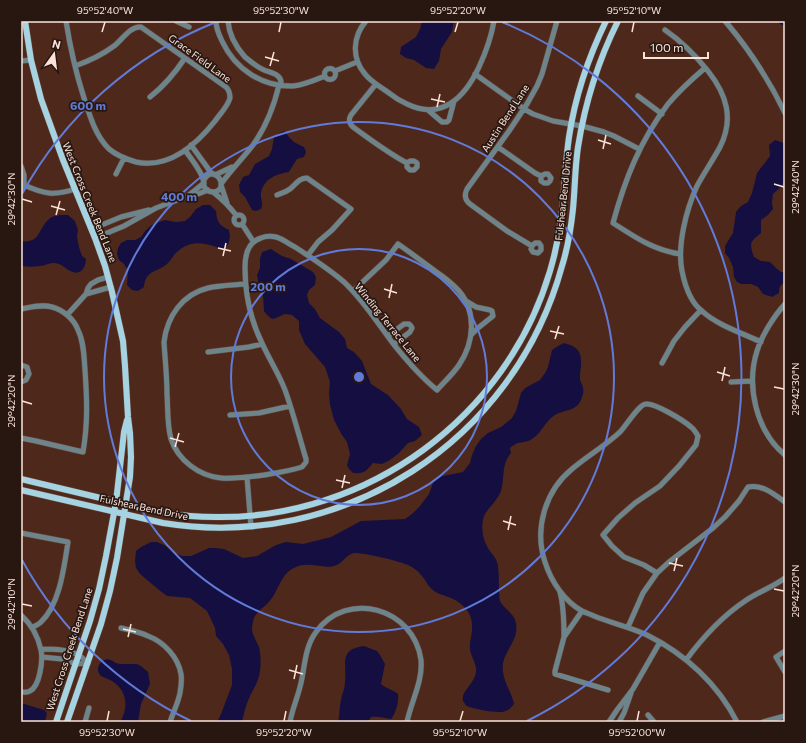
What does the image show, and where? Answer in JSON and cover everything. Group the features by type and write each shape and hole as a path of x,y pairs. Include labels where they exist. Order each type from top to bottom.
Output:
{"main road":[{"name":"West Cross Creek Bend Lane","path":"25,21 31,60 41,99 62,160 92,229 111,287 123,341 130,433 130,477 110,591 101,624 67,722"},
{"name":"Fulshear Bend Drive","path":"21,479 166,513 215,517 250,516 289,510 352,491 392,471 414,457 449,430 490,386 510,359 529,324 542,293 556,250 561,219 566,160 571,124 585,72 593,49 606,21"},
{"name":"Fulshear Bend Drive","path":"21,490 163,523 191,527 223,528 251,526 287,522 319,514 359,500 398,480 434,456 453,441 481,414 522,359 542,323 555,290 566,253 572,220 578,148 588,100 606,46 618,21"},
{"path":"556,250 566,253"},
{"path":"490,386 498,393"},
{"name":"West Cross Creek Bend Lane","path":"56,722 90,621 99,589 116,502 124,432 128,417"},
{"path":"392,471 398,480"}],"street":[{"path":"66,21 75,66 94,128 109,149 124,158 141,163 159,162 170,159 191,145 214,174 220,178 228,204 236,215 239,214 243,217 244,220 242,224 254,241 246,256 245,284 250,313 262,344 284,388 306,462 299,468 272,474 247,477 214,477 192,467 182,458 172,440 170,432 164,342 167,327 176,309 193,294 210,287 245,284"},
{"path":"176,21 189,27"},
{"path":"216,21 219,34 230,56 248,73 269,83 293,86 304,84 325,76 328,79 335,76 335,72 357,62"},
{"path":"92,229 121,217 156,208 188,196 219,189 221,184 253,144 266,122 281,81 280,77 276,74 263,69 246,58 234,43 228,21"},
{"path":"366,21 359,31 355,52 357,62 364,73 376,84 407,104 414,107 427,109 441,108 454,101 466,90 488,45 494,21"},
{"name":"Austin Bend Lane","path":"532,246 507,231 470,204 465,197 467,189 524,109 540,80 557,21"},
{"path":"725,21 762,70 785,113"},
{"name":"Grace Field Lane","path":"75,66 103,53 131,29 137,27 144,28 226,87 230,93 226,106 209,128 191,145"},
{"path":"665,30 682,43 696,57 717,83 722,94 728,116 727,126 719,148 692,199 684,230 680,254 685,285 694,303 710,318 761,342"},
{"path":"150,97 159,91 168,81 185,58"},
{"path":"21,61 31,60"},
{"path":"680,254 656,248 636,238 613,223 624,186 639,149 647,134 678,93 705,68"},
{"path":"475,74 524,109 544,118 582,126 614,136 639,149"},
{"path":"376,84 351,114 349,118 350,123 353,127 407,163"},
{"path":"638,96 662,114"},
{"path":"427,109 442,121 446,122 449,120 454,101"},
{"path":"343,117 349,118"},
{"path":"498,147 541,176"},
{"path":"185,150 198,169 204,182 204,186 228,204"},
{"path":"116,174 124,158"},
{"path":"21,166 24,175 24,185 21,191"},
{"path":"188,196 204,182 207,176 235,166"},
{"path":"277,194 289,189 301,178 307,178 351,209 332,230 318,242 308,255"},
{"path":"24,185 40,192 57,194 75,189"},
{"path":"95,238 124,226 156,208"},
{"name":"Winding Terrace Lane","path":"254,241 266,236 276,237 308,255 330,270 353,291 369,309 394,344 417,371 437,390 451,376 459,365 465,355 471,335"},
{"path":"353,291 386,260 398,244 452,283 460,291 470,312 472,324 471,335"},
{"path":"67,315 86,294 88,288 94,282 108,277"},
{"path":"86,294 111,287"},
{"path":"466,301 476,307 490,310 493,314 493,316 471,335"},
{"path":"785,304 775,317 761,342 755,360 752,381 756,408 760,420 770,438 785,455"},
{"path":"21,309 47,306 58,309 75,323 82,341 87,398 86,435 82,452 21,438"},
{"path":"662,363 674,341 700,310"},
{"path":"388,336 404,324 409,324 411,326 412,328 410,332 394,344"},
{"path":"208,352 262,344"},
{"path":"21,365 27,367 29,374 26,380 21,382"},
{"path":"731,382 752,381"},
{"path":"657,573 624,557 603,535 618,518 660,486 680,466 696,445 698,436 692,427 666,411 647,403 638,408 628,423 619,432 571,469 559,481 550,496 543,513 541,544 545,561 559,590 571,603 582,611 647,635 674,650 699,671 725,700 737,722"},
{"path":"230,415 260,413 290,406"},
{"path":"247,477 251,526"},
{"path":"628,627 643,593 657,573 725,517 748,488 754,486 760,487 785,502"},
{"path":"21,534 68,542 62,575 52,608 40,623 33,628"},
{"path":"686,660 704,637 723,617 746,600 785,578"},
{"path":"559,590 564,616 564,637 555,674 608,690"},
{"path":"290,722 300,690 309,643 315,633 322,624 336,614 353,609 366,608 389,614 398,620 411,633 418,649 421,660 421,671 407,722"},
{"path":"564,637 582,611"},
{"path":"21,615 33,628 41,649 42,657 36,684 29,692 21,692"},
{"path":"121,628 157,640 166,646 176,660 182,675 178,703 170,722"},
{"path":"609,722 633,689 660,642"},
{"path":"41,649 60,650 79,655 88,663"},
{"path":"785,651 776,657 785,672"},
{"path":"42,657 76,664 88,663"},
{"path":"620,722 633,689"},
{"path":"85,722 89,708"},
{"path":"648,715 654,722"},
{"path":"764,722 785,716"}],"shaded area":[{"path":"422,21 454,21 452,32 441,49 439,61 434,69 426,68 414,60 406,58 400,54 401,47 416,37"},
{"path":"284,131 291,140 304,147 306,152 304,157 297,159 289,172 280,174 268,180 261,193 261,209 256,211 252,210 245,197 240,192 239,185 243,177 249,175 255,164 269,156 274,137"},
{"path":"775,140 784,143 785,146 785,177 782,186 773,194 773,209 761,220 761,233 753,241 751,246 754,257 761,261 770,262 781,272 785,272 785,283 780,286 779,293 772,297 763,294 758,287 751,284 741,284 737,282 734,277 733,267 725,253 725,246 733,233 736,212 741,206 748,202 757,173 770,156 769,145"},
{"path":"203,205 210,205 216,211 219,223 229,230 230,237 228,245 222,249 199,243 188,245 176,253 163,267 152,272 147,277 144,287 138,291 132,290 127,285 128,271 124,264 119,260 117,254 121,243 141,237 153,224 165,220 176,222 185,221 196,209"},
{"path":"60,215 68,215 75,221 78,230 77,237 79,247 82,256 86,259 82,270 76,273 56,263 35,267 21,266 21,241 32,240 35,238 49,219"},
{"path":"271,249 313,272 316,277 315,285 309,290 307,295 309,303 315,309 320,318 339,332 345,339 347,348 354,352 362,361 371,384 388,395 401,409 407,419 419,427 422,435 415,441 408,443 390,460 382,464 373,463 367,470 360,473 353,473 349,469 347,465 350,454 347,442 334,420 330,405 330,382 325,367 305,344 299,330 299,321 292,315 285,314 272,319 264,311 263,295 259,287 257,275 260,268 262,252"},
{"path":"564,343 576,348 581,357 580,380 583,386 583,395 580,402 574,408 555,415 532,439 517,443 510,448 511,453 504,466 501,491 484,516 482,523 485,543 498,565 500,600 513,616 516,623 516,634 503,663 503,674 513,699 514,704 512,707 502,712 490,711 466,706 463,701 464,694 475,676 476,669 470,649 472,628 470,615 461,604 434,591 419,573 408,565 393,560 354,553 349,555 337,565 326,567 304,565 298,566 288,572 268,603 255,616 252,625 254,637 259,647 259,678 247,702 242,722 217,722 232,685 232,669 229,655 223,644 216,636 215,628 207,611 190,598 167,596 140,574 136,568 136,551 151,542 157,542 182,556 191,556 209,548 215,548 224,549 243,558 257,556 276,545 286,542 303,544 331,537 361,521 405,519 420,506 429,494 433,483 438,477 463,472 470,463 476,446 481,439 488,433 501,427 512,418 516,411 521,393 525,388 540,380 548,367 552,350"},
{"path":"364,646 377,651 385,664 381,684 398,694 396,711 391,719 371,717 368,722 338,722 340,703 345,684 345,664 347,654 350,650"},
{"path":"107,659 120,664 137,664 148,672 150,684 141,704 138,722 120,722 125,711 125,700 121,689 111,680 101,676 98,671 100,663"},
{"path":"21,703 44,710 47,713 45,722 21,722"}]}
